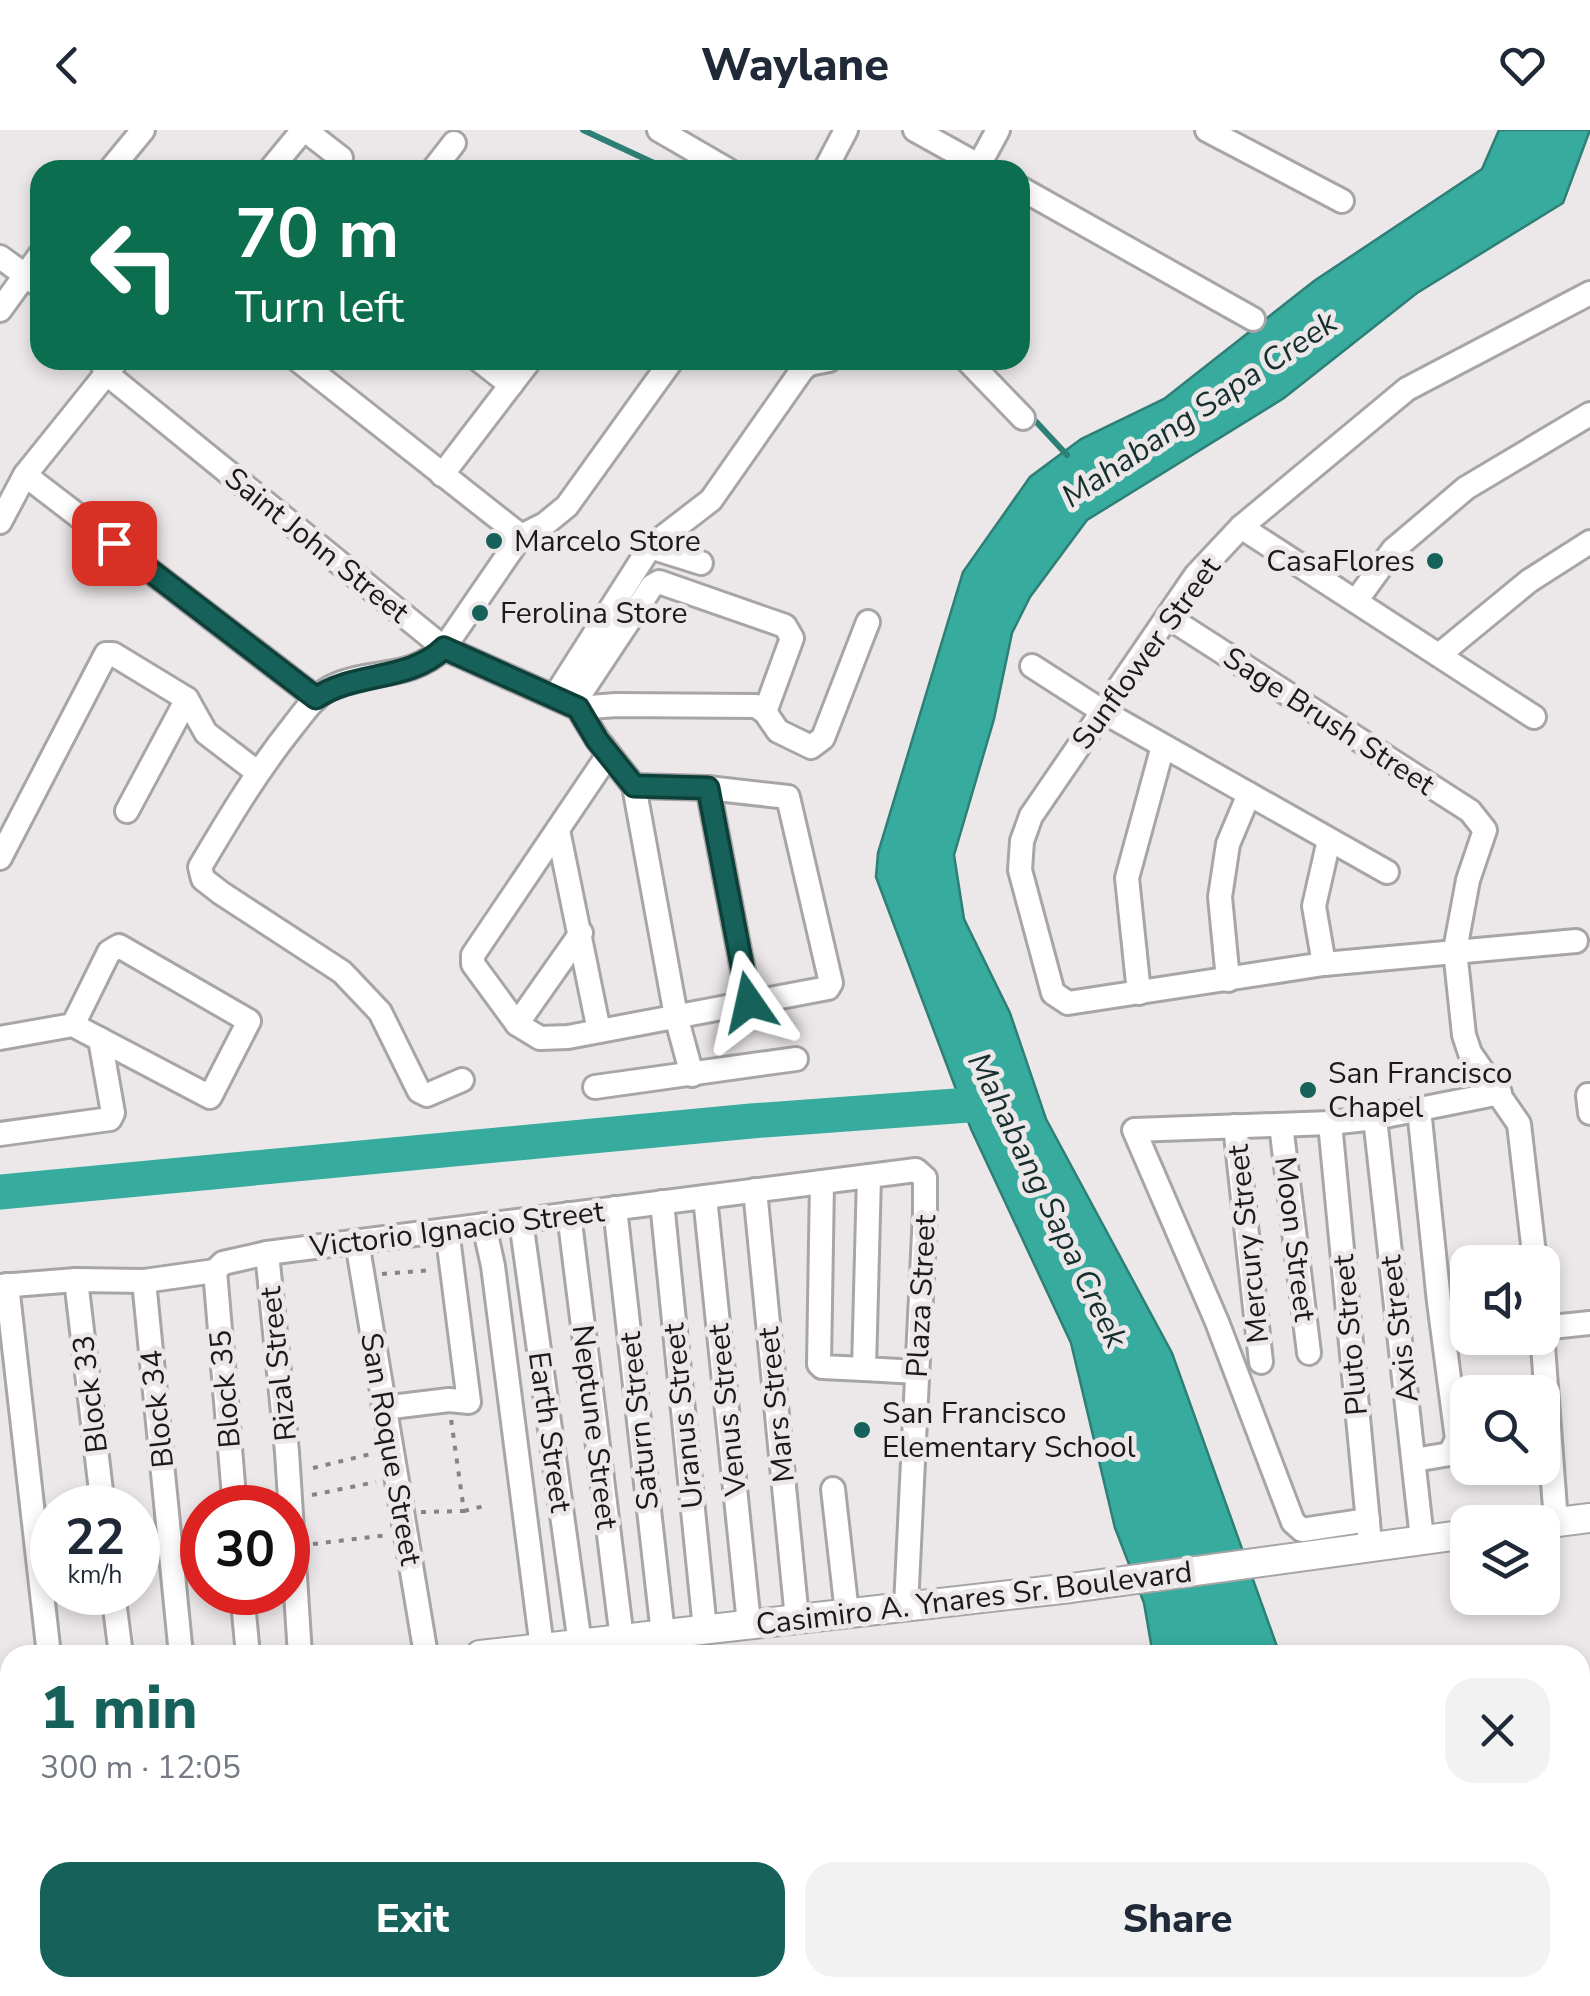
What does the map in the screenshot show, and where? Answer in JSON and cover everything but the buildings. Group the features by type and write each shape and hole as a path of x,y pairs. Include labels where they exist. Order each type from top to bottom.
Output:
{"main road":[{"path":"1560,1522 1590,1518"},
{"name":"Casimiro A. Ynares Sr. Boulevard","path":"570,1645 1315,1556 1369,1534 1422,1539 1450,1536"}],"street":[{"path":"118,160 143,130"},
{"path":"278,160 304,130 341,158"},
{"path":"659,130 696,139 718,160"},
{"path":"830,160 846,130"},
{"path":"916,130 969,160"},
{"path":"986,160 998,130"},
{"path":"1206,130 1342,201"},
{"path":"441,160 454,143"},
{"path":"1030,194 1253,319"},
{"path":"0,257 30,279"},
{"path":"0,310 30,282"},
{"name":"Sunflower Street","path":"1139,992 1068,1003 1054,993 1020,870 1022,841 1032,816 1196,575 1241,527 1408,388 1590,292"},
{"path":"0,522 25,476 104,370"},
{"name":"Saint John Street","path":"115,370 444,648 569,703"},
{"path":"311,370 521,536"},
{"path":"492,370 511,385"},
{"path":"442,475 522,370"},
{"path":"462,1080 427,1094 419,1091 380,1012 342,972 203,880 200,866 256,772 316,698 332,687 355,680 415,669 444,648 521,536 567,506 665,370"},
{"path":"569,703 650,547 710,500 802,370"},
{"path":"977,370 1023,418"},
{"path":"1356,601 1393,550 1466,488 1590,414"},
{"path":"25,476 316,698"},
{"path":"1241,527 1534,717"},
{"path":"1438,655 1529,582 1590,542"},
{"path":"650,547 701,563"},
{"path":"569,703 652,586 659,582 790,632 792,638 766,712"},
{"name":"Sage Brush Street","path":"1168,617 1470,811 1485,830 1468,880 1455,950"},
{"path":"569,703 756,706 766,712 778,731 811,746 823,738 868,622"},
{"path":"0,858 101,658 113,654 186,699 206,733 256,772"},
{"path":"1032,666 1102,711 1386,872"},
{"path":"127,811 186,699"},
{"path":"569,703 634,786 676,1016 692,1076"},
{"path":"1164,746 1127,878 1139,992 1324,964 1576,941"},
{"path":"602,747 558,830 472,960 517,1024 540,1038 600,1031 828,988 831,984 788,797 708,788 634,786"},
{"path":"708,788 749,1002"},
{"path":"1228,980 1220,896 1228,844 1249,794"},
{"path":"558,830 600,1031"},
{"path":"1324,964 1314,906 1329,840"},
{"path":"517,1024 581,933"},
{"path":"0,1038 73,1025 210,1096 249,1021 119,946 109,952 73,1025"},
{"path":"1455,950 1464,1035 1470,1054 1519,1124 1533,1245"},
{"path":"0,1134 110,1119 114,1113 100,1039"},
{"path":"595,1088 796,1059"},
{"path":"1369,1534 1302,1530 1293,1522 1217,1322 1134,1130 1330,1123 1500,1093"},
{"path":"1414,1460 1450,1454 1457,1439 1419,1109"},
{"name":"Axis Street","path":"1375,1118 1422,1539"},
{"name":"Pluto Street","path":"1330,1123 1369,1534"},
{"name":"Mercury Street","path":"1235,1126 1260,1362"},
{"name":"Moon Street","path":"1280,1126 1310,1353"},
{"name":"Victorio Ignacio Street","path":"3,1285 76,1280 144,1282 215,1271 223,1262 267,1253 916,1170"},
{"name":"Plaza Street","path":"906,1606 926,1178 916,1170"},
{"path":"864,1370 869,1176"},
{"path":"822,1182 822,1368 917,1372"},
{"name":"Mars Street","path":"755,1190 797,1618"},
{"name":"Venus Street","path":"705,1197 750,1624"},
{"name":"Uranus Street","path":"662,1202 705,1629"},
{"name":"Saturn Street","path":"615,1208 663,1634"},
{"name":"Neptune Street","path":"569,1214 622,1639"},
{"name":"Earth Street","path":"521,1220 580,1644"},
{"path":"484,1225 542,1645"},
{"path":"383,1408 449,1400 469,1402 447,1230"},
{"name":"San Roque Street","path":"358,1242 424,1645"},
{"name":"Rizal Street","path":"267,1253 288,1485"},
{"name":"Block 35","path":"215,1271 233,1485"},
{"name":"Block 33","path":"76,1280 100,1485"},
{"name":"Block 34","path":"144,1282 180,1645"},
{"path":"3,1285 47,1645"},
{"path":"1560,1327 1590,1323"},
{"path":"1543,1355 1548,1505"},
{"path":"833,1489 847,1613"},
{"path":"117,1615 120,1645"},
{"path":"244,1615 247,1645"},
{"name":"Rizal Street","path":"297,1615 299,1645"}],"path":[{"path":"362,1275 452,1268"},
{"path":"449,1400 464,1511"},
{"path":"313,1468 390,1449"},
{"path":"310,1496 396,1479"},
{"path":"310,1542 484,1506"}],"water":[{"name":"Mahabang Sapa Creek","path":"1499,130 1590,130 1563,203 1417,293 1284,398 1087,520 1030,597 1012,633 994,719 954,855 964,919 1010,1013 1046,1119 1172,1353 1276,1645 1151,1645 1144,1603 1115,1528 1071,1343 971,1129 876,877 878,853 963,572 1030,477 1081,439 1164,399 1314,281 1482,169"}],"waterway":[{"path":"583,130 648,160"},
{"path":"1028,413 1067,455"},
{"name":"Mahabang Sapa Creek","path":"0,1192 751,1121 996,1103"}],"place":[{"name":"Marcelo Store","path":"494,541"},
{"name":"CasaFlores","path":"1435,561"},
{"name":"Ferolina Store","path":"480,613"},
{"name":"San Francisco Chapel","path":"1308,1090"},
{"name":"San Francisco Elementary School","path":"862,1430"}],"route":[{"path":"114,543 316,698 332,687 355,680 415,669 444,648 578,708 597,740 634,786 708,788 749,1002"}]}
